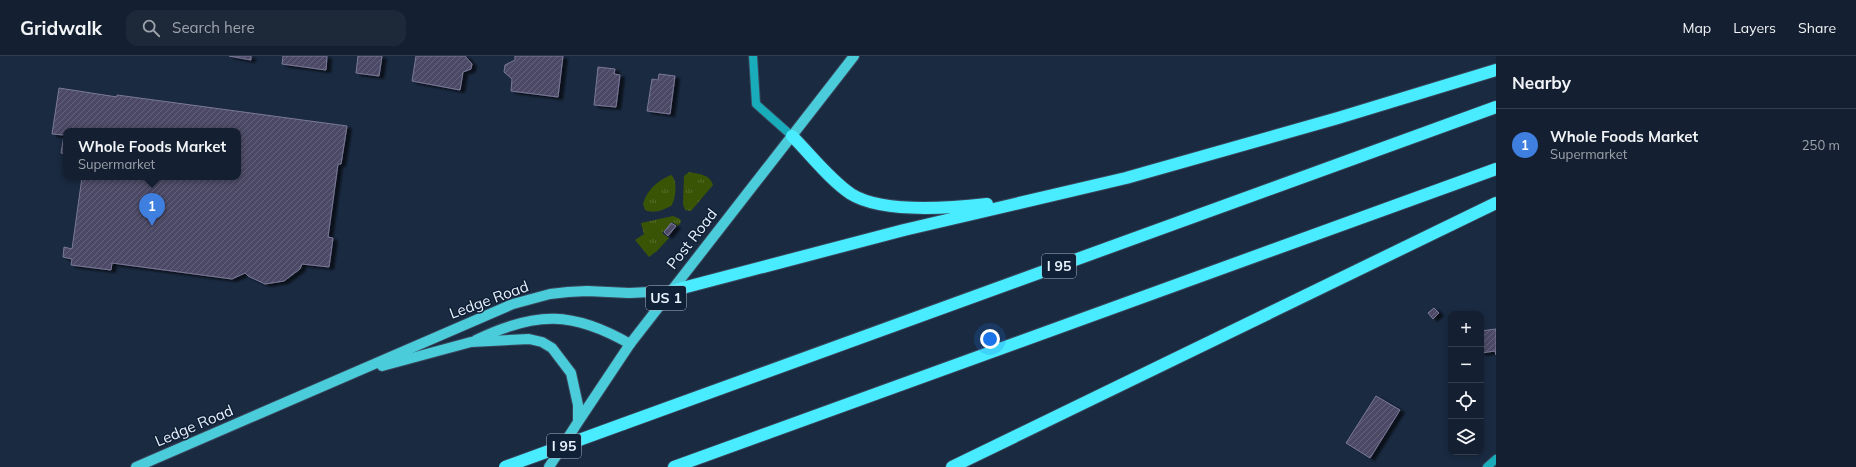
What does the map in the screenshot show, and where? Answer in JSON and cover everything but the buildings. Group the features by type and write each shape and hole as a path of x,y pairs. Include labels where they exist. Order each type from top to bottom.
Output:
{"highway":[{"path":"671,291 941,221 1076,191 1323,122 1496,70"},
{"name":"I 95","path":"505,467 1496,107"},
{"path":"792,136 835,181 853,195 874,202 896,206 949,207 1017,200 1076,191"},
{"path":"674,467 1496,169"},
{"path":"952,467 1496,203"}],"main road":[{"name":"Post Road","path":"550,467 630,344 854,56"},
{"name":"Ledge Road","path":"136,467 491,312 550,294 587,291 629,293 671,291"},
{"name":"Ledge Road","path":"351,374 471,342 492,332 521,323 544,319 561,319 591,325 630,344"},
{"name":"Ledge Road","path":"471,342 529,339 542,342 552,348 571,374 578,405 578,422"}],"street":[{"path":"753,56 756,104 792,136"},
{"path":"1487,467 1496,459"}],"green space":[{"path":"689,172 706,177 713,185 691,211 685,210 683,204 684,176"},
{"path":"671,175 675,181 676,190 671,206 655,212 645,210 643,204 650,190 657,183"},
{"path":"673,216 680,219 681,222 678,226 672,222 662,233 669,238 649,257 635,240 644,234 641,223"}],"place":[{"name":"Whole Foods Market","path":"152,226"}]}
